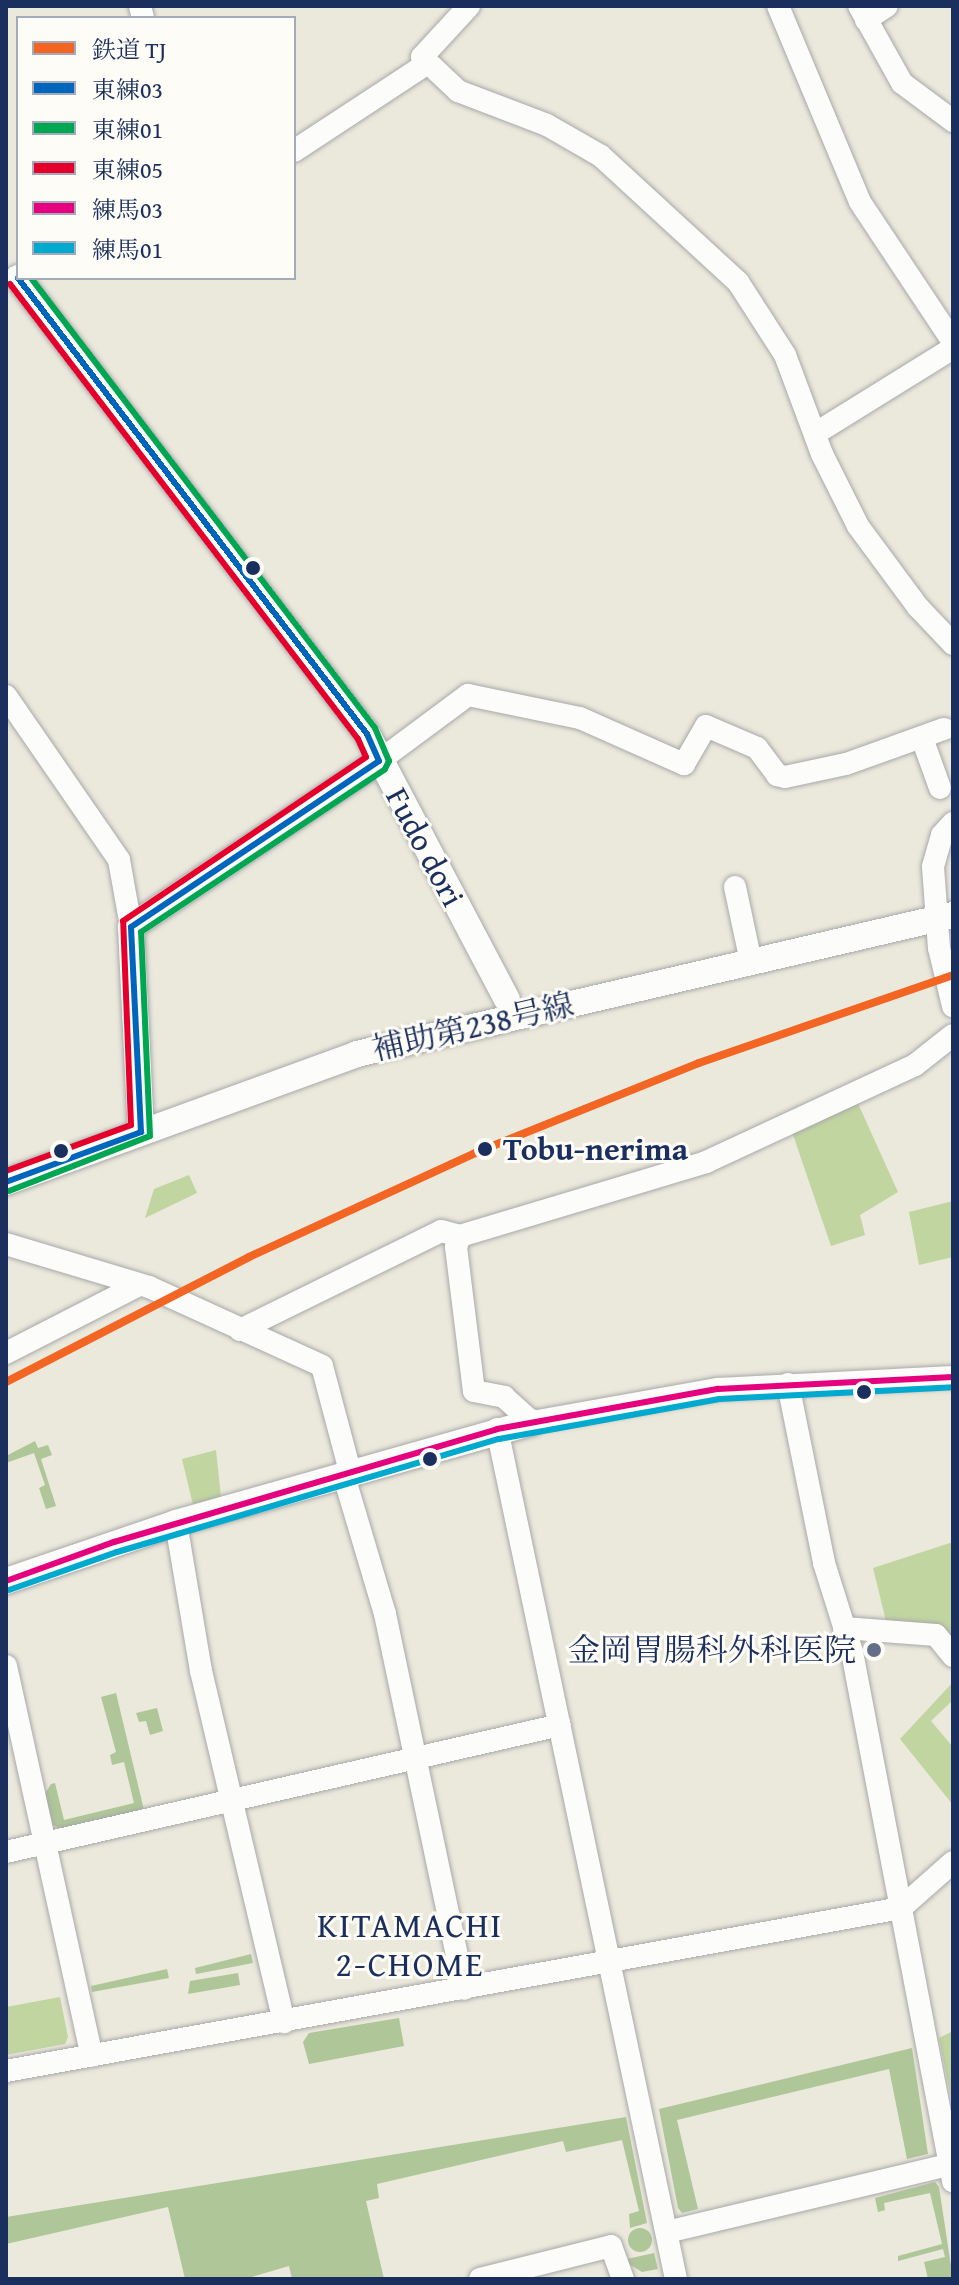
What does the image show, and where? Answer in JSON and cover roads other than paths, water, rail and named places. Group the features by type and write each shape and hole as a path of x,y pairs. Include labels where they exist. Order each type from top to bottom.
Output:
{"street":[{"path":"469,6 422,57 458,91 547,125 601,156 674,219 738,282 785,355 858,526 918,607 953,644"},
{"path":"778,6 860,202 953,345 816,433"},
{"path":"887,6 862,13 902,83 953,121"},
{"path":"296,150 428,63"},
{"name":"Fudo dori","path":"14,278 367,734 507,999"},
{"path":"131,927 379,761 468,695 580,718 684,764 706,726 757,748 777,775 785,777 944,729"},
{"path":"6,696 115,851 131,927 141,1132"},
{"path":"922,738 940,788"},
{"path":"953,823 934,853 953,1006"},
{"path":"735,887 751,962"},
{"name":"補助第238号線","path":"6,1182 319,1065 944,917"},
{"path":"240,1330 441,1231 460,1236 706,1162 915,1065 953,1035"},
{"path":"460,1236 456,1247 474,1391 504,1397 532,1422"},
{"path":"6,1244 139,1285 322,1366 346,1472 385,1614 464,1989"},
{"path":"6,1353 139,1285"},
{"path":"6,1581 176,1523 497,1429 646,1398 788,1384 953,1377"},
{"path":"667,2232 952,2170 844,1628 824,1563 788,1384"},
{"path":"497,1429 667,2232 673,2278"},
{"path":"176,1523 201,1671 284,2022"},
{"path":"844,1628 936,1635 953,1656"},
{"path":"6,1666 48,1842 92,2056"},
{"path":"6,1852 560,1725"},
{"path":"6,2071 901,1908 953,1862"},
{"path":"480,2279 611,2246 623,2279"}],"rail line":[{"name":"TJ","path":"6,1382 249,1257 475,1153 699,1063 953,975"}],"place":[{"name":"Tobu-nerima","path":"485,1149"},
{"name":"金岡胃腸科外科医院","path":"874,1650"}],"district":[{"name":"KITAMACHI 2-CHOME","path":"410,1944"}]}
